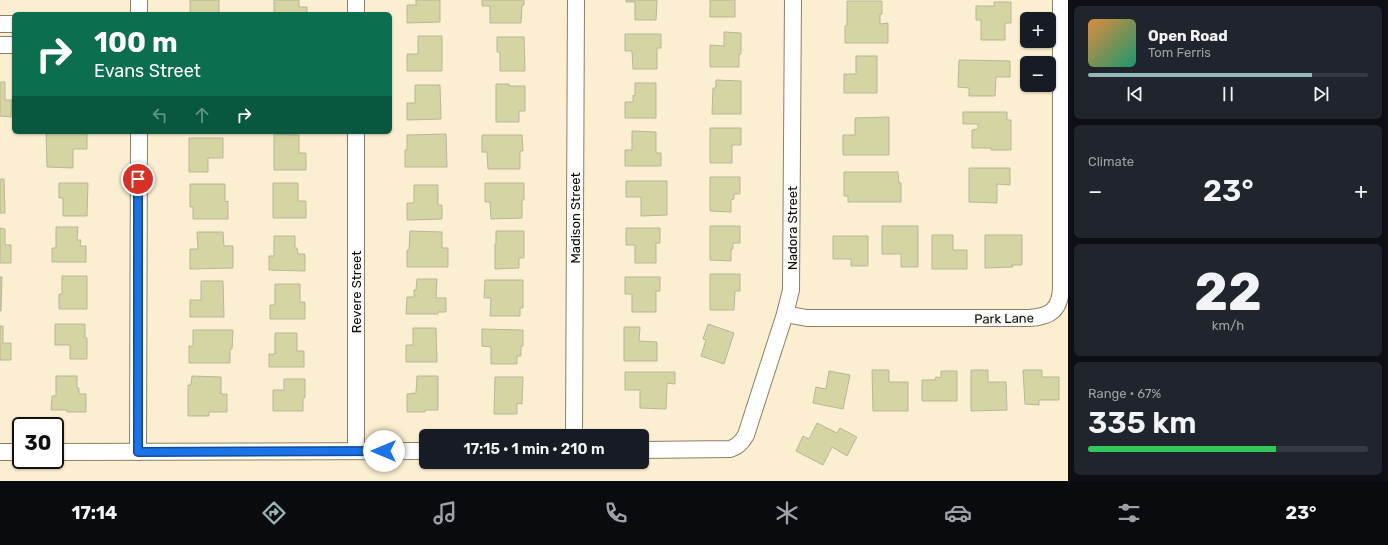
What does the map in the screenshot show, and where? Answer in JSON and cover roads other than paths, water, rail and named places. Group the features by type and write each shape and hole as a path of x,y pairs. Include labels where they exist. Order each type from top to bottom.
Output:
{"street":[{"path":"139,0 139,12"},
{"path":"356,0 356,12"},
{"name":"Madison Street","path":"574,429 576,0"},
{"name":"Nadora Street","path":"649,450 723,450 734,448 742,442 746,435 785,314 791,290 792,276 793,0"},
{"name":"Park Lane","path":"785,314 806,318 1038,318 1052,312 1058,305 1060,292 1061,0"},
{"path":"0,24 12,24"},
{"path":"0,45 12,45"},
{"path":"138,134 138,452"},
{"name":"Revere Street","path":"356,134 356,451"},
{"path":"64,452 419,451"},
{"path":"0,452 12,452"}]}
